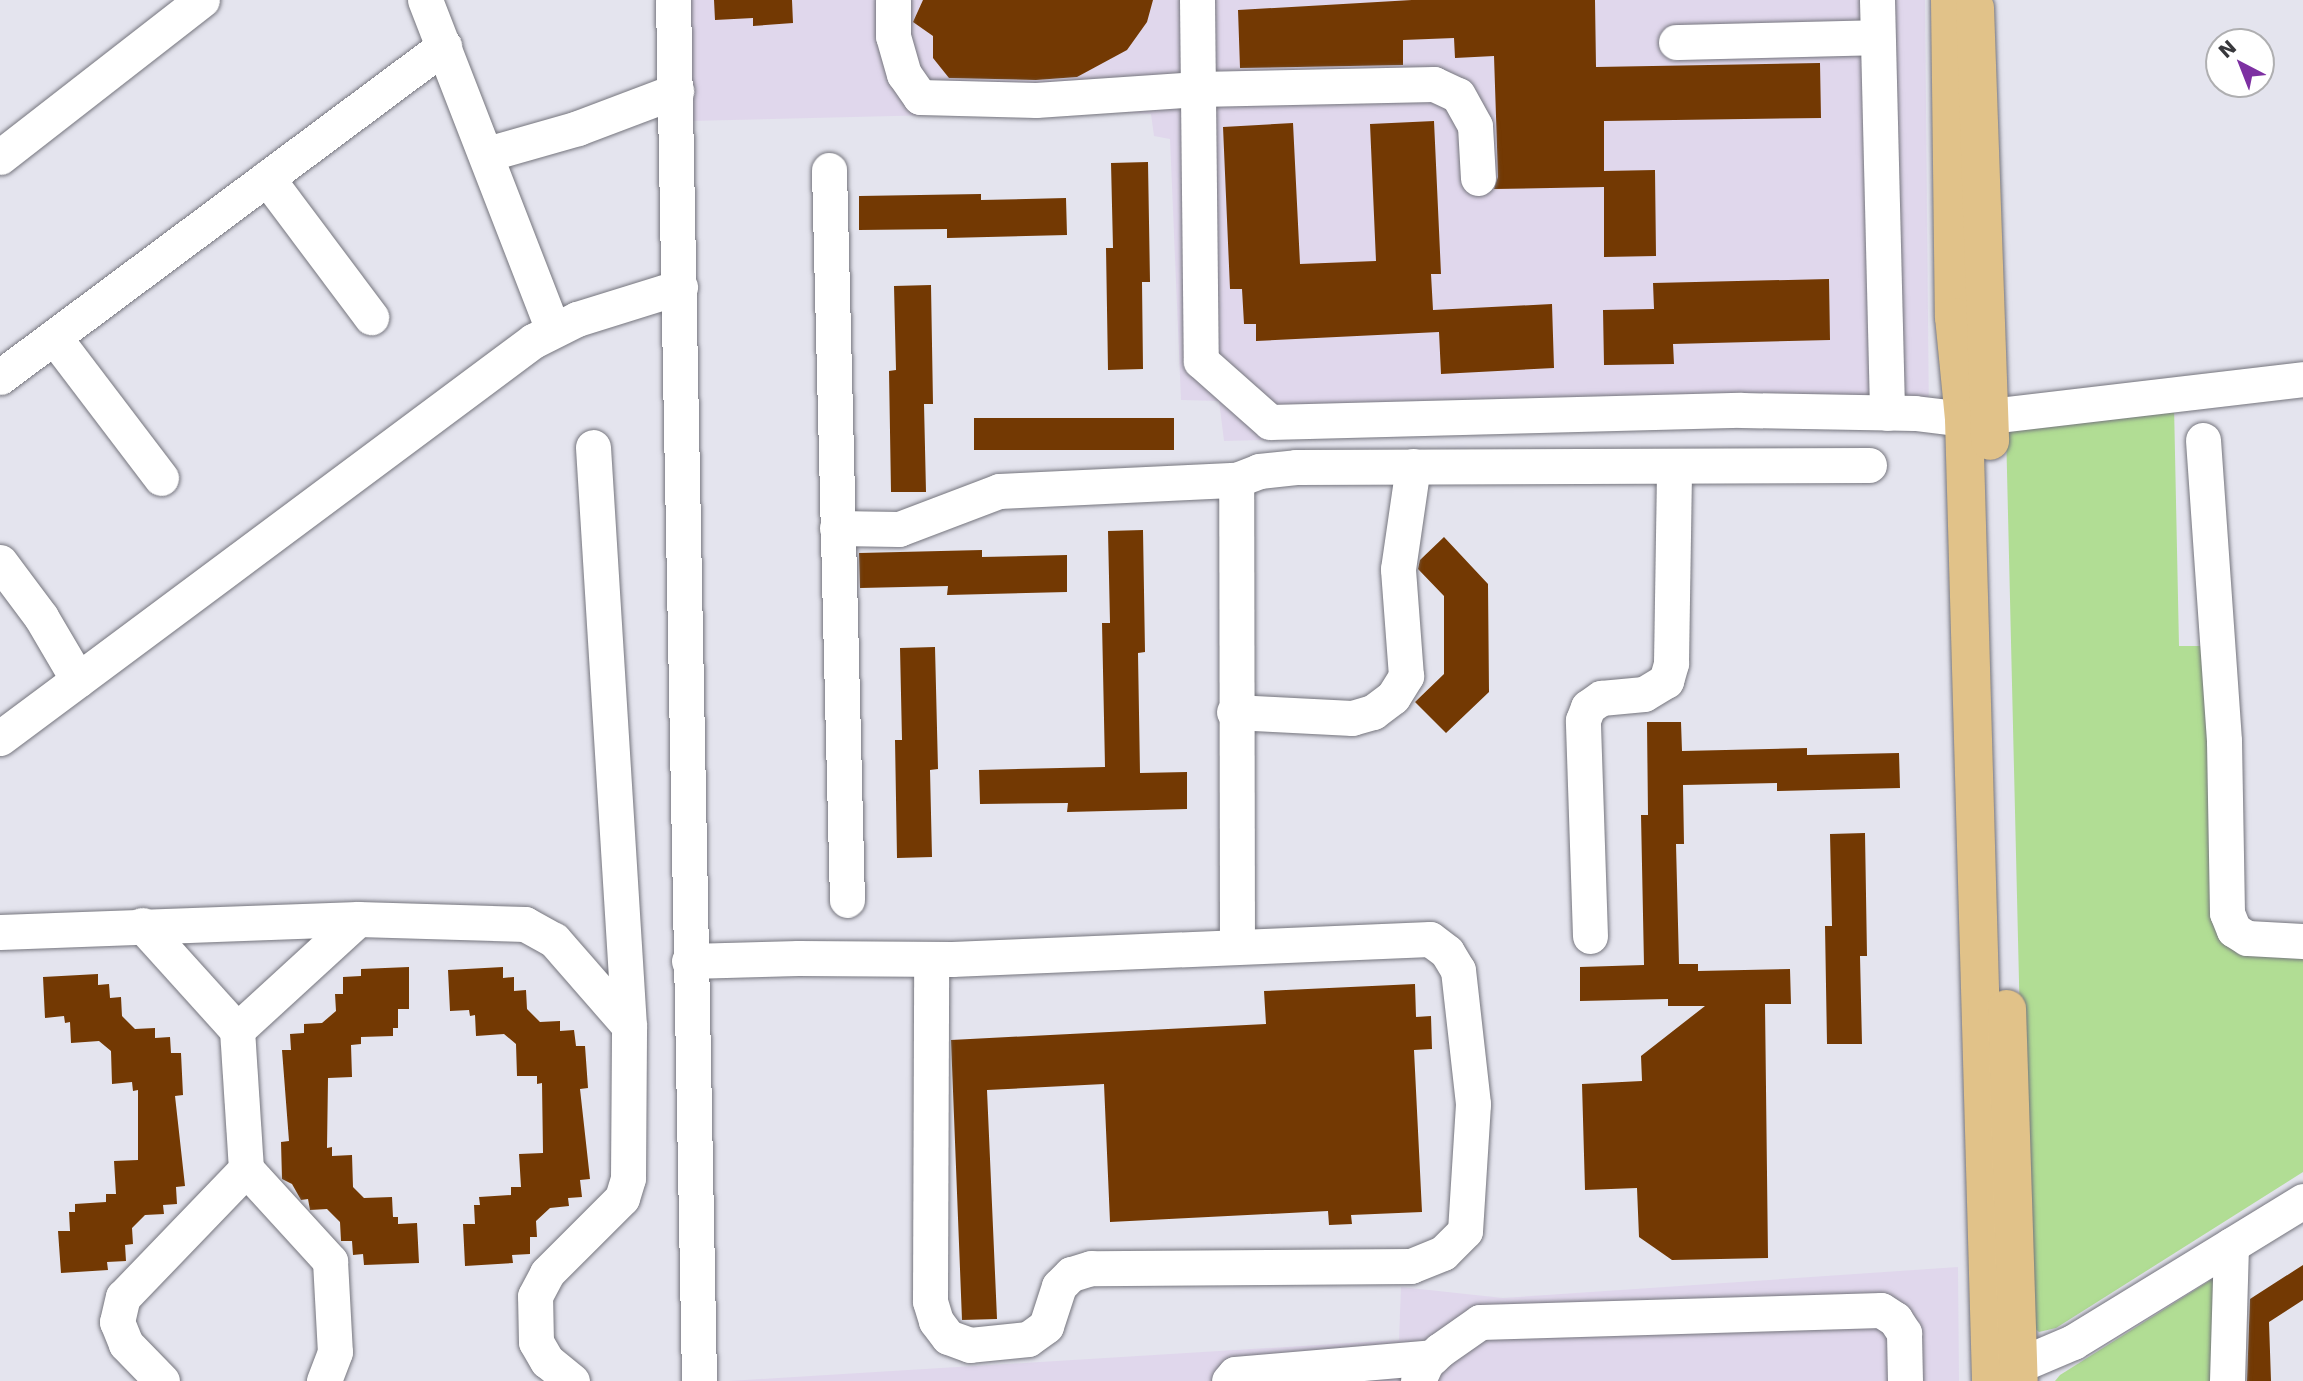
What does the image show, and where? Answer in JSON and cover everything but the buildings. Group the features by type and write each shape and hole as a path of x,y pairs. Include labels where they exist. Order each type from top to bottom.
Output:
{"main road":[{"path":"1950,0 1954,317 1977,418"},
{"path":"1975,0 1977,418 2005,1377"}],"street":[{"path":"0,157 202,0"},
{"path":"425,0 554,330"},
{"path":"673,0 699,1381"},
{"path":"893,0 893,36 904,74 920,97 1036,100 1198,89 1434,84 1458,95 1475,126 1478,178"},
{"path":"1197,0 1200,361 1270,422 1741,410 1977,418 2303,379"},
{"path":"1877,0 1887,413"},
{"path":"1676,42 1877,37"},
{"path":"0,377 444,46"},
{"path":"487,154 579,128 676,91"},
{"path":"829,170 846,900"},
{"path":"267,178 371,317"},
{"path":"0,738 509,358 554,330 680,287"},
{"path":"54,337 161,478"},
{"path":"2203,440 2224,741 2227,913 2234,930 2247,937 2303,941"},
{"path":"572,1381 547,1361 536,1342 535,1296 547,1273 621,1198 628,1178 629,1026 593,446"},
{"path":"1234,712 1352,718 1373,712 1393,697 1406,676 1398,569 1413,466"},
{"path":"837,528 899,529 999,491 1236,480 1259,471 1296,467 1869,466"},
{"path":"1590,936 1583,720 1588,707 1601,698 1644,694 1666,681 1671,663 1674,468"},
{"path":"1236,480 1234,712 1237,944"},
{"path":"0,562 41,617 78,680"},
{"path":"0,932 358,919 525,924 541,929 629,1026"},
{"path":"237,1030 358,919"},
{"path":"142,925 237,1030 246,1169 330,1261 335,1352 324,1381"},
{"path":"689,961 931,959 1237,944 1430,939 1447,952 1458,970 1473,1104 1465,1230 1443,1253 1411,1266 1091,1268 1071,1274 1059,1286 1046,1326 1028,1339 970,1345 948,1337 936,1321 930,1301 931,959"},
{"path":"162,1381 127,1345 117,1322 123,1297 246,1169"},
{"path":"2005,1377 2073,1342 2303,1201"},
{"path":"2227,1381 2231,1245"},
{"path":"1229,1381 1235,1374 1433,1367 1480,1322 1881,1310 1895,1319 1904,1334 1905,1381"}],"shaded area":[{"path":"686,0 1925,0 1929,423 1224,441 1219,401 1181,400 1170,139 1154,136 1151,114 1098,111 689,121"},
{"path":"1958,1267 1959,1381 728,1381 1399,1340 1401,1287 1503,1298"}],"green space":[{"path":"2174,405 2179,646 2209,646 2218,938 2241,951 2303,950 2303,1172 2056,1328 2039,1332 2030,1324 2026,1279 2006,429"},
{"path":"2214,1278 2215,1381 2055,1381 2060,1375"}]}
